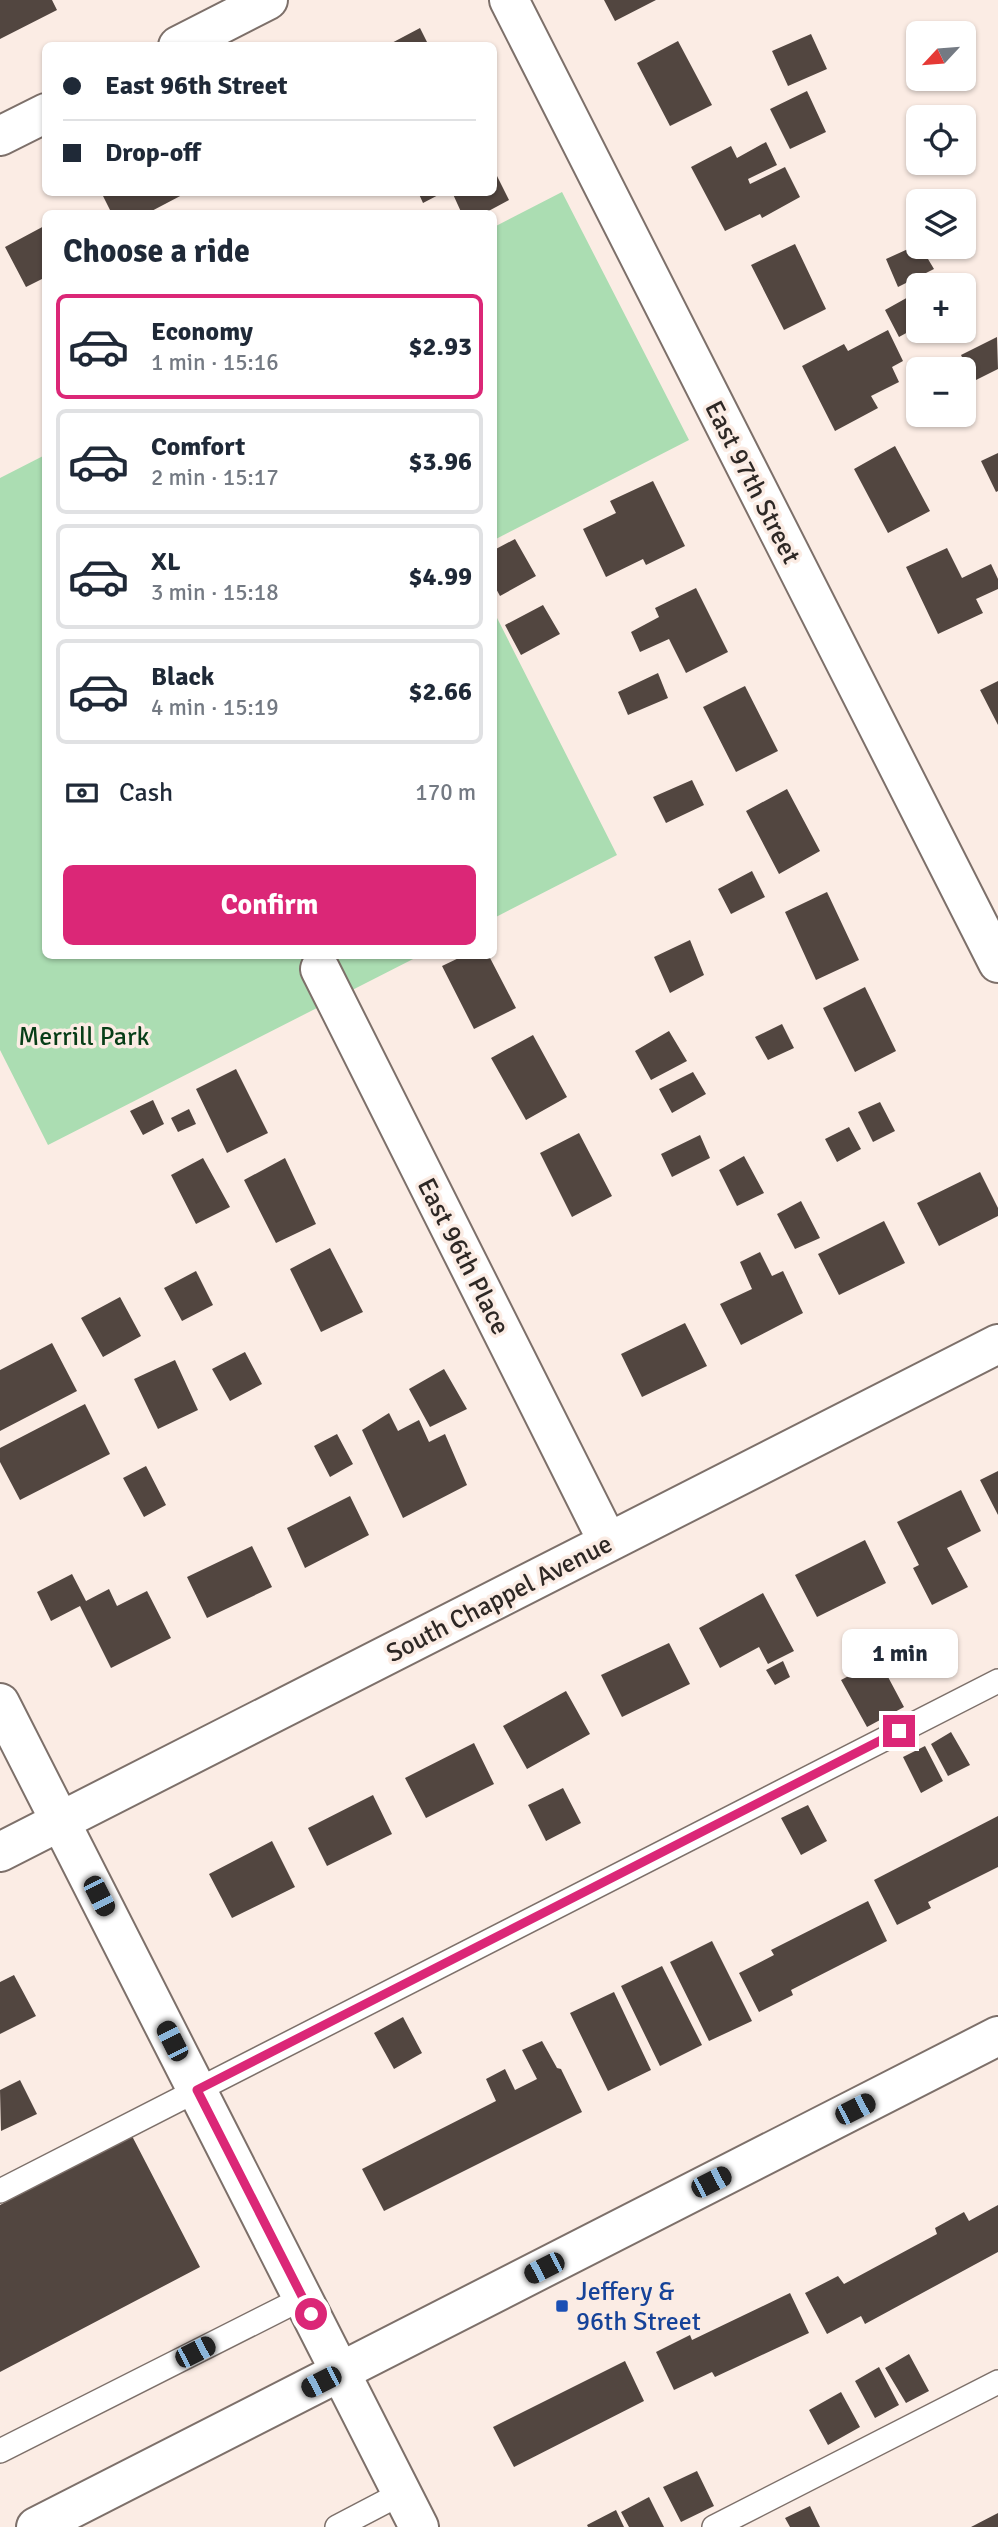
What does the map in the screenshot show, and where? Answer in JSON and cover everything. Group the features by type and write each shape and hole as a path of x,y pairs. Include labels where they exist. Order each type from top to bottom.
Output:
{"street":[{"path":"186,42 268,0"},
{"name":"East 97th Street","path":"509,0 998,963"},
{"path":"0,136 42,115"},
{"name":"East 96th Place","path":"320,969 608,1542"},
{"name":"South Chappel Avenue","path":"0,1852 998,1344"},
{"path":"0,1703 419,2527"},
{"path":"36,2527 998,2036"}],"lane":[{"path":"0,2191 998,1681"},
{"path":"0,2451 303,2298"},
{"path":"714,2527 998,2382"},
{"path":"337,2527 402,2493"}],"green space":[{"path":"562,192 689,440 497,538 497,225"},
{"name":"Merrill Park","path":"42,457 42,959 413,959 48,1145 0,1050 0,478"},
{"path":"497,618 617,855 497,916"}],"building":[{"path":"0,0 52,0 57,10 0,39"},
{"path":"604,0 656,0 615,21"},
{"path":"420,28 427,42 394,42"},
{"path":"811,34 827,69 788,86 772,51"},
{"path":"678,41 712,105 670,126 637,63"},
{"path":"807,91 826,132 790,149 770,109"},
{"path":"766,142 777,165 748,179 750,184 785,167 800,197 762,218 760,214 725,231 691,167 731,146 737,158"},
{"path":"497,176 509,200 490,210 460,210 454,196 497,196"},
{"path":"103,196 180,196 154,210 110,210"},
{"path":"420,196 436,196 423,203"},
{"path":"42,227 42,279 26,287 5,247"},
{"path":"795,244 826,309 784,330 751,265"},
{"path":"906,250 906,259 928,259 934,269 926,273 906,273 906,283 898,287 886,259"},
{"path":"906,298 906,333 899,337 885,310"},
{"path":"888,330 903,361 892,367 899,382 871,396 878,408 835,431 802,366 844,344 848,351"},
{"path":"997,337 998,369 976,380 976,357 961,355"},
{"path":"895,446 930,511 888,533 854,469"},
{"path":"998,453 998,491 996,492 981,461"},
{"path":"653,481 685,546 646,565 643,559 606,577 583,529 616,513 610,501"},
{"path":"515,539 536,576 500,596 497,590 497,548"},
{"path":"947,548 962,578 991,564 998,579 998,589 976,599 983,613 938,634 906,567"},
{"path":"696,588 728,652 686,673 669,639 640,652 631,632 659,617 655,608"},
{"path":"543,605 560,634 521,655 505,625"},
{"path":"658,673 668,698 628,715 618,692"},
{"path":"998,681 998,725 980,690"},
{"path":"745,686 778,751 736,772 703,707"},
{"path":"692,780 704,805 666,823 653,797"},
{"path":"787,789 820,851 779,874 746,811"},
{"path":"752,871 765,897 731,914 718,889"},
{"path":"827,892 859,960 816,980 785,912"},
{"path":"690,940 704,975 670,993 654,957"},
{"path":"457,959 491,959 516,1008 474,1029 442,966"},
{"path":"865,987 896,1051 855,1072 823,1008"},
{"path":"782,1024 794,1048 768,1060 755,1037"},
{"path":"669,1031 687,1061 651,1080 635,1051"},
{"path":"533,1035 567,1097 526,1120 491,1058"},
{"path":"236,1069 268,1133 227,1153 196,1089"},
{"path":"693,1072 706,1094 672,1113 659,1089"},
{"path":"153,1100 164,1124 143,1135 130,1111"},
{"path":"880,1102 895,1131 873,1142 858,1112"},
{"path":"189,1109 196,1124 178,1132 171,1118"},
{"path":"849,1127 861,1149 837,1162 825,1139"},
{"path":"579,1133 612,1196 572,1217 540,1153"},
{"path":"700,1135 710,1158 672,1177 661,1154"},
{"path":"744,1156 764,1193 737,1206 719,1170"},
{"path":"203,1158 230,1207 196,1224 171,1175"},
{"path":"285,1158 316,1224 276,1243 244,1180"},
{"path":"980,1172 998,1208 998,1216 939,1246 917,1203"},
{"path":"801,1201 820,1238 795,1249 777,1214"},
{"path":"884,1221 905,1263 839,1295 818,1254"},
{"path":"330,1248 363,1312 321,1332 290,1269"},
{"path":"760,1252 772,1276 783,1271 803,1313 741,1345 720,1304 752,1289 740,1262"},
{"path":"196,1271 213,1305 182,1321 164,1288"},
{"path":"120,1297 141,1336 103,1357 81,1318"},
{"path":"685,1323 707,1366 642,1397 621,1354"},
{"path":"52,1343 77,1391 0,1431 0,1370"},
{"path":"245,1352 262,1384 230,1401 212,1369"},
{"path":"175,1360 198,1410 158,1429 134,1379"},
{"path":"444,1369 467,1409 430,1427 409,1389"},
{"path":"85,1404 110,1454 20,1500 0,1462 0,1448"},
{"path":"389,1413 398,1431 419,1420 429,1442 445,1434 467,1485 403,1518 362,1430"},
{"path":"337,1434 353,1464 330,1477 314,1446"},
{"path":"146,1466 166,1505 144,1517 123,1478"},
{"path":"998,1471 998,1515 980,1480"},
{"path":"961,1490 981,1531 947,1548 968,1587 932,1605 913,1568 919,1565 897,1522"},
{"path":"350,1496 369,1535 305,1568 287,1528"},
{"path":"865,1540 886,1583 817,1617 795,1575"},
{"path":"252,1546 272,1587 207,1618 187,1577"},
{"path":"72,1574 86,1601 109,1589 117,1606 147,1591 171,1638 111,1668 80,1606 51,1621 37,1592"},
{"path":"763,1593 794,1651 768,1664 759,1647 720,1668 699,1628"},
{"path":"669,1643 690,1684 622,1717 601,1675"},
{"path":"879,1660 904,1707 867,1727 841,1680"},
{"path":"783,1661 790,1677 775,1685 766,1670"},
{"path":"566,1691 590,1734 527,1769 503,1726"},
{"path":"951,1732 970,1765 948,1776 931,1744"},
{"path":"474,1743 494,1784 426,1818 405,1778"},
{"path":"925,1746 943,1781 921,1793 903,1757"},
{"path":"563,1788 581,1823 546,1841 528,1805"},
{"path":"373,1795 392,1834 327,1866 308,1828"},
{"path":"808,1805 827,1841 801,1855 781,1818"},
{"path":"998,1816 998,1867 928,1902 931,1908 897,1925 874,1880"},
{"path":"272,1841 295,1887 232,1918 209,1874"},
{"path":"868,1901 887,1941 791,1990 793,1995 759,2012 739,1973 774,1955 771,1950"},
{"path":"712,1941 752,2021 709,2041 670,1962"},
{"path":"662,1966 702,2045 660,2066 621,1986"},
{"path":"14,1975 36,2016 0,2034 0,1982"},
{"path":"614,1992 651,2070 608,2091 570,2013"},
{"path":"403,2017 422,2053 394,2069 374,2033"},
{"path":"542,2041 557,2068 561,2069 582,2112 384,2211 362,2169 496,2101 486,2079 505,2069 515,2090 537,2079 522,2050"},
{"path":"20,2080 37,2114 1,2131 0,2090"},
{"path":"132,2136 200,2267 0,2372 0,2205"},
{"path":"998,2205 998,2252 865,2324 861,2316 827,2334 805,2293 838,2276 844,2284 937,2234 935,2228 964,2212 969,2221"},
{"path":"790,2293 809,2333 715,2377 712,2372 674,2390 656,2352 690,2335 692,2340"},
{"path":"909,2354 929,2391 906,2403 885,2368"},
{"path":"625,2361 644,2401 514,2467 493,2427"},
{"path":"879,2367 899,2405 875,2418 855,2381"},
{"path":"841,2392 860,2427 828,2445 809,2410"},
{"path":"697,2471 714,2506 681,2522 663,2487"},
{"path":"649,2497 664,2527 629,2527 621,2512"},
{"path":"810,2506 820,2527 790,2527 785,2518"},
{"path":"616,2510 624,2527 588,2527 587,2525"},
{"path":"998,2513 998,2527 971,2527"}],"place":[{"name":"Jeffery & 96th Street","path":"562,2306"}],"route":[{"path":"311,2314 197,2090 899,1731"}]}
